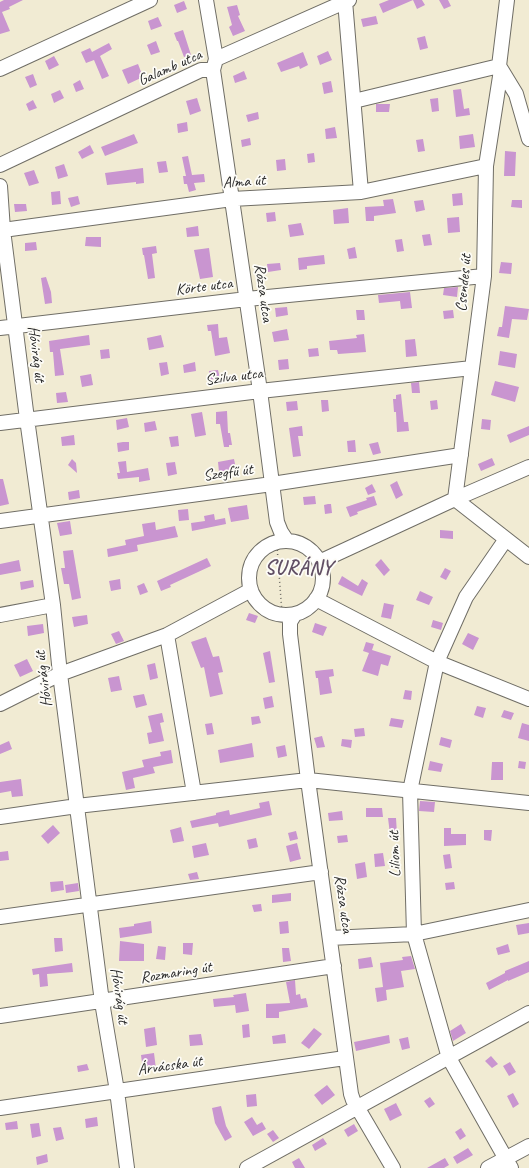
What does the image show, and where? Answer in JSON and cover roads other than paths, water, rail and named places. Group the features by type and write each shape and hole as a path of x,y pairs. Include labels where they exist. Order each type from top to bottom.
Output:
{"street":[{"path":"0,69 150,0"},
{"name":"Rózsa utca","path":"206,0 277,522 281,532 278,543"},
{"name":"Csendes út","path":"455,499 484,276 486,166 500,68 507,0"},
{"path":"347,1 361,192"},
{"name":"Galamb utca","path":"0,165 347,1"},
{"path":"354,101 500,68 516,94 529,139"},
{"name":"Alma út","path":"3,230 232,200 361,192 486,166"},
{"name":"Hóvirág út","path":"0,186 3,230 53,606 60,674 102,1002 117,1091 127,1168"},
{"name":"Körte utca","path":"0,328 247,299 484,276"},
{"name":"Szilva utca","path":"0,423 260,391 472,368"},
{"name":"Szegfű út","path":"0,520 41,516 272,484 461,455"},
{"path":"319,562 455,499 529,467"},
{"path":"455,499 529,557"},
{"name":"Liliom út","path":"506,539 466,597 437,662 410,791 414,934 449,1058 508,1163"},
{"path":"278,543 301,544 312,552 319,562 322,573 322,585 316,599 306,609 284,614 263,607 251,590 249,580 252,565 258,554 278,543"},
{"path":"0,704 60,674 167,635 251,590"},
{"path":"316,599 437,662 529,699"},
{"path":"0,615 53,606"},
{"name":"Rózsa utca","path":"284,614 290,622 290,634 308,780 351,1094 393,1168"},
{"path":"167,635 194,793"},
{"path":"0,817 77,806 308,780 529,803"},
{"path":"0,917 321,872"},
{"path":"330,938 414,934 529,910"},
{"name":"Rozmaring út","path":"0,1016 102,1002 334,966"},
{"path":"247,1168 266,1164 357,1107 529,1013"},
{"name":"Árvácska út","path":"0,1108 346,1058"},
{"path":"488,1168 508,1163 529,1146"}],"district":[{"name":"SURÁNY","path":"299,569"}]}
